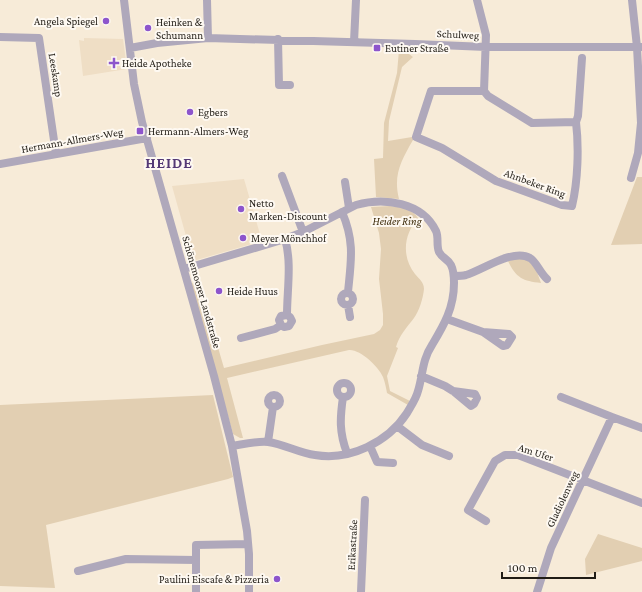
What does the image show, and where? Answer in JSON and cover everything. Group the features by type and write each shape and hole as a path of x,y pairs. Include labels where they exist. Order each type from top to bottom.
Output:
{"street":[{"name":"Schönemoorer Landstraße","path":"124,0 138,105 214,376 232,446 248,544 249,592"},
{"path":"207,0 208,38"},
{"path":"354,42 356,0"},
{"path":"477,0 486,35 484,91 488,96 532,123 566,121 576,122 578,116 582,58"},
{"path":"631,178 638,153 641,123 640,47 632,0"},
{"name":"Leeskamp","path":"0,37 39,38 56,154"},
{"name":"Schulweg","path":"130,48 157,43 208,38 486,47 640,47"},
{"path":"278,40 278,85 290,85"},
{"name":"Ahnbeker Ring","path":"484,91 431,91 416,137 442,148 496,181 562,205 572,206 574,197 577,165 576,122"},
{"name":"Hermann-Allmers-Weg","path":"0,164 147,138"},
{"path":"282,176 303,232"},
{"path":"345,182 345,210 352,247 348,292 343,294 341,299 344,304 348,305 350,317"},
{"path":"184,269 285,239 303,232 345,210 362,203 381,202 409,207 420,212 429,221 435,229 438,250 450,264 454,276 453,300 447,319 428,352 417,396 397,426 384,438 370,446 337,455 317,455 268,442 232,446"},
{"path":"241,338 274,329 281,325 279,322 280,318 287,314 289,263 288,249 285,239"},
{"path":"454,276 466,275 503,259 519,255 526,256 533,260 539,271 547,279"},
{"path":"447,319 483,332"},
{"path":"421,376 453,390"},
{"path":"342,397 340,430 347,453"},
{"path":"560,397 642,428"},
{"path":"268,442 273,408"},
{"name":"Gladiolenweg","path":"537,592 551,548 612,417"},
{"path":"397,426 422,445 449,456"},
{"path":"370,446 376,462 393,463"},
{"name":"Am Ufer","path":"486,521 468,510 495,461 504,455 518,456 642,503"},
{"name":"Erikastraße","path":"361,592 365,500"},
{"path":"196,592 196,545 248,544"},
{"path":"78,570 126,559 196,560"}],"shaded area":[{"path":"84,38 123,39 127,69 83,76 79,40 84,41"},
{"path":"244,179 262,241 193,261 172,186"}],"green space":[{"path":"399,50 413,57 402,67 389,121 388,141 412,137 413,140 399,168 397,190 399,199 376,197 374,159 383,158 384,123 397,73"},
{"path":"637,177 642,177 642,244 611,245"},
{"name":"Heider Ring","path":"390,206 413,212 418,218 413,224 407,238 406,253 411,267 423,284 423,297 416,315 397,343 396,347 398,348 387,376 390,391 410,401 408,405 387,393 381,373 369,359 358,352 349,350 227,378 243,438 233,434 191,283 196,284 203,296 224,368 374,334 380,330 383,325 383,314 379,279 381,249 379,233 371,207"},
{"path":"523,257 534,264 541,283 521,278 511,267 508,261"},
{"path":"213,395 233,477 46,525 55,588 0,586 0,405"},
{"path":"598,534 642,548 642,561 586,575 585,559"}],"place":[{"name":"Angela Spiegel","path":"106,21"},
{"name":"Heinken & Schumann","path":"148,28"},
{"name":"Eutiner Straße","path":"377,48"},
{"name":"Heide Apotheke","path":"114,63"},
{"name":"Egbers","path":"190,112"},
{"name":"Hermann-Almers-Weg","path":"140,131"},
{"name":"Netto Marken-Discount","path":"241,209"},
{"name":"Meyer Mönchhof","path":"243,238"},
{"name":"Heide Huus","path":"219,291"},
{"name":"Paulini Eiscafe & Pizzeria","path":"277,579"}],"district":[{"name":"HEIDE","path":"169,163"}]}
